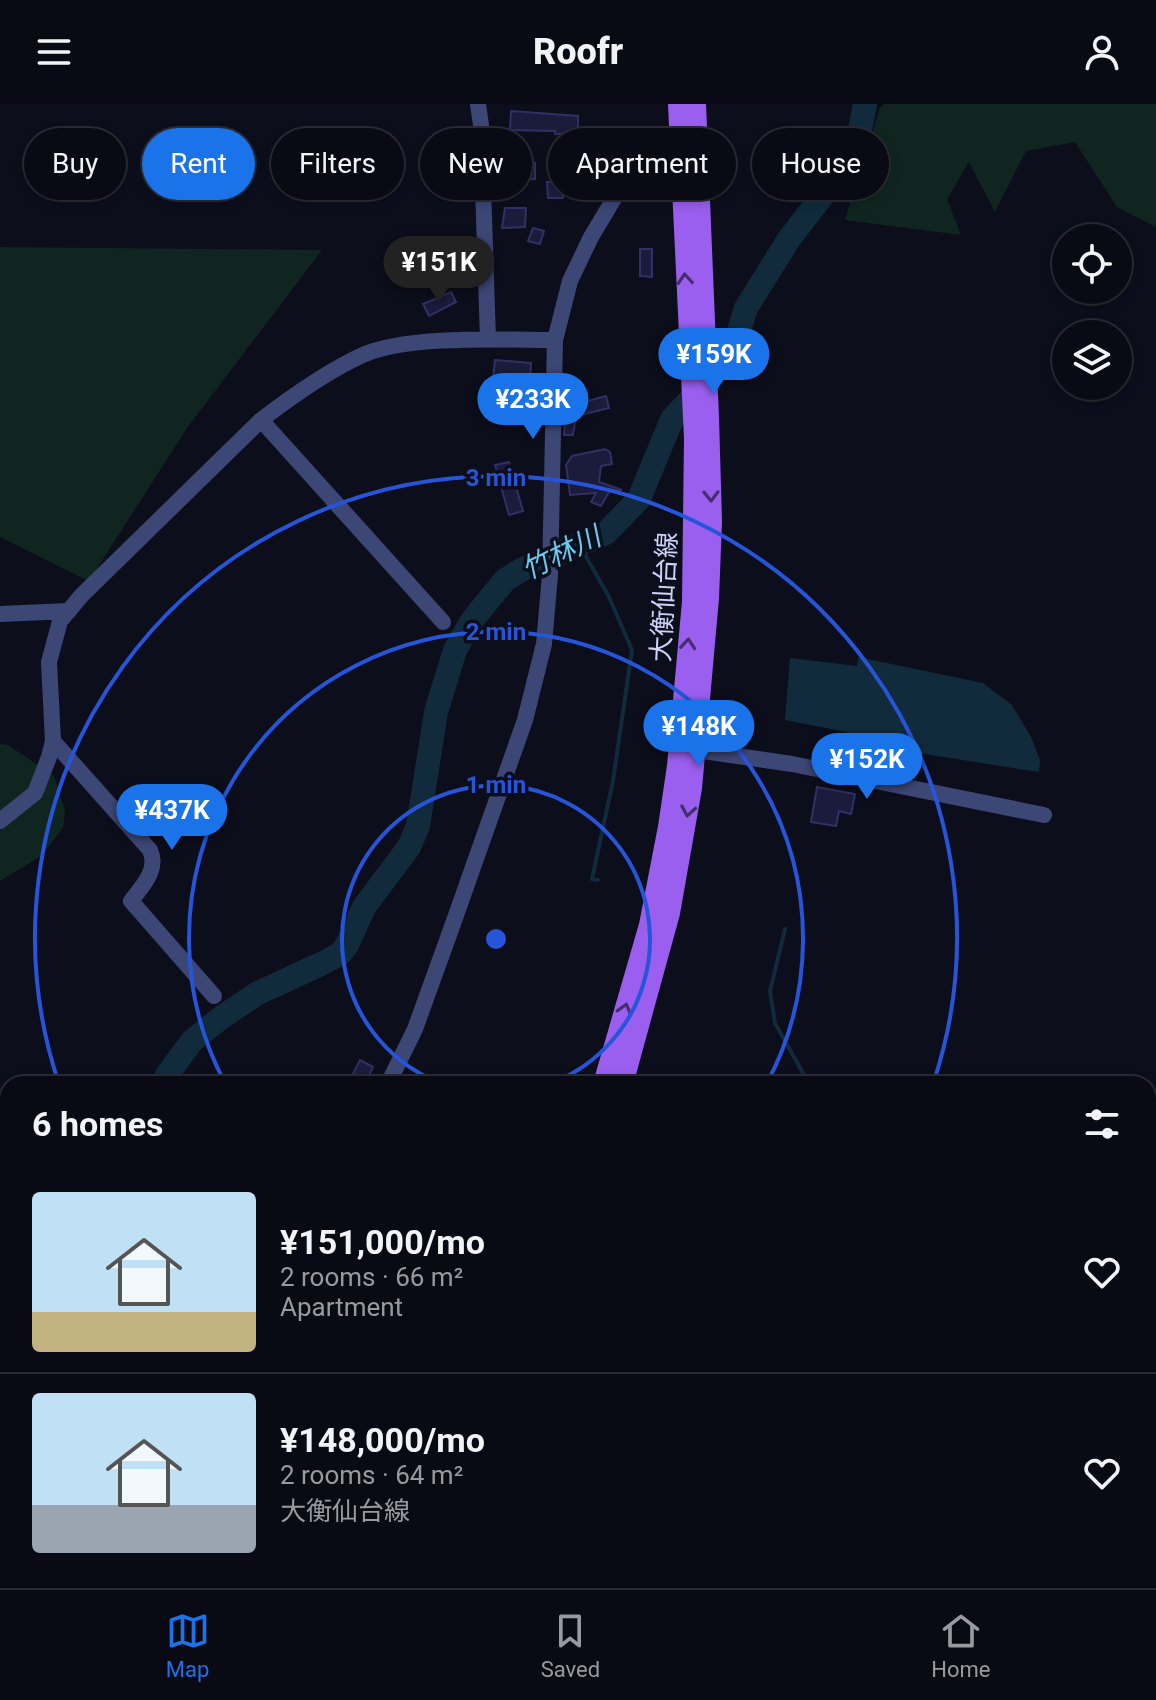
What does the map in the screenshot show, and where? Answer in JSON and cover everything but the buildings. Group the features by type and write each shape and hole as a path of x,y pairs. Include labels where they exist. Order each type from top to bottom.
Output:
{"main road":[{"name":"大衡仙台線","path":"678,104 678,128"},
{"name":"大衡仙台線","path":"625,1076 670,913 696,750 709,598 712,521 696,104"},
{"name":"大衡仙台線","path":"605,1076 649,925 677,766 692,602 694,438 682,200"}],"street":[{"path":"478,104 488,340"},
{"path":"392,1076 415,1029 525,720 544,644 550,575 555,340 570,281 613,200"},
{"path":"0,821 35,793 53,741 49,662 60,621 82,595 261,420 292,396 366,354 417,343 555,340"},
{"path":"261,420 443,622"},
{"path":"0,614 69,611"},
{"path":"53,741 150,850 154,865 131,901 214,996"},
{"path":"696,750 792,764 1044,815"}],"green space":[{"path":"884,104 1156,104 1156,227 1117,207 1075,142 1026,151 995,212 969,162 947,199 961,235 845,220 851,200 889,200 889,128 874,128"},
{"path":"0,247 322,250 187,428 89,581 0,537"},
{"path":"0,744 8,745 54,776 65,810 63,828 41,856 0,881"}],"water":[{"path":"858,657 983,683 1012,705 1031,737 1040,760 1039,772 912,752 892,741 785,720 790,658 857,666"}],"waterway":[{"name":"竹林川","path":"167,1076 192,1041 222,1017 258,993 340,954 347,945 364,907 409,847 418,826 436,712 455,650 473,619 505,580 606,533 639,499 672,419 731,357 746,308 789,239 837,177 857,145 865,104"},
{"path":"580,546 609,597 632,650 613,781 592,879 598,880"},
{"path":"785,929 770,991 775,1023 805,1076"}]}
